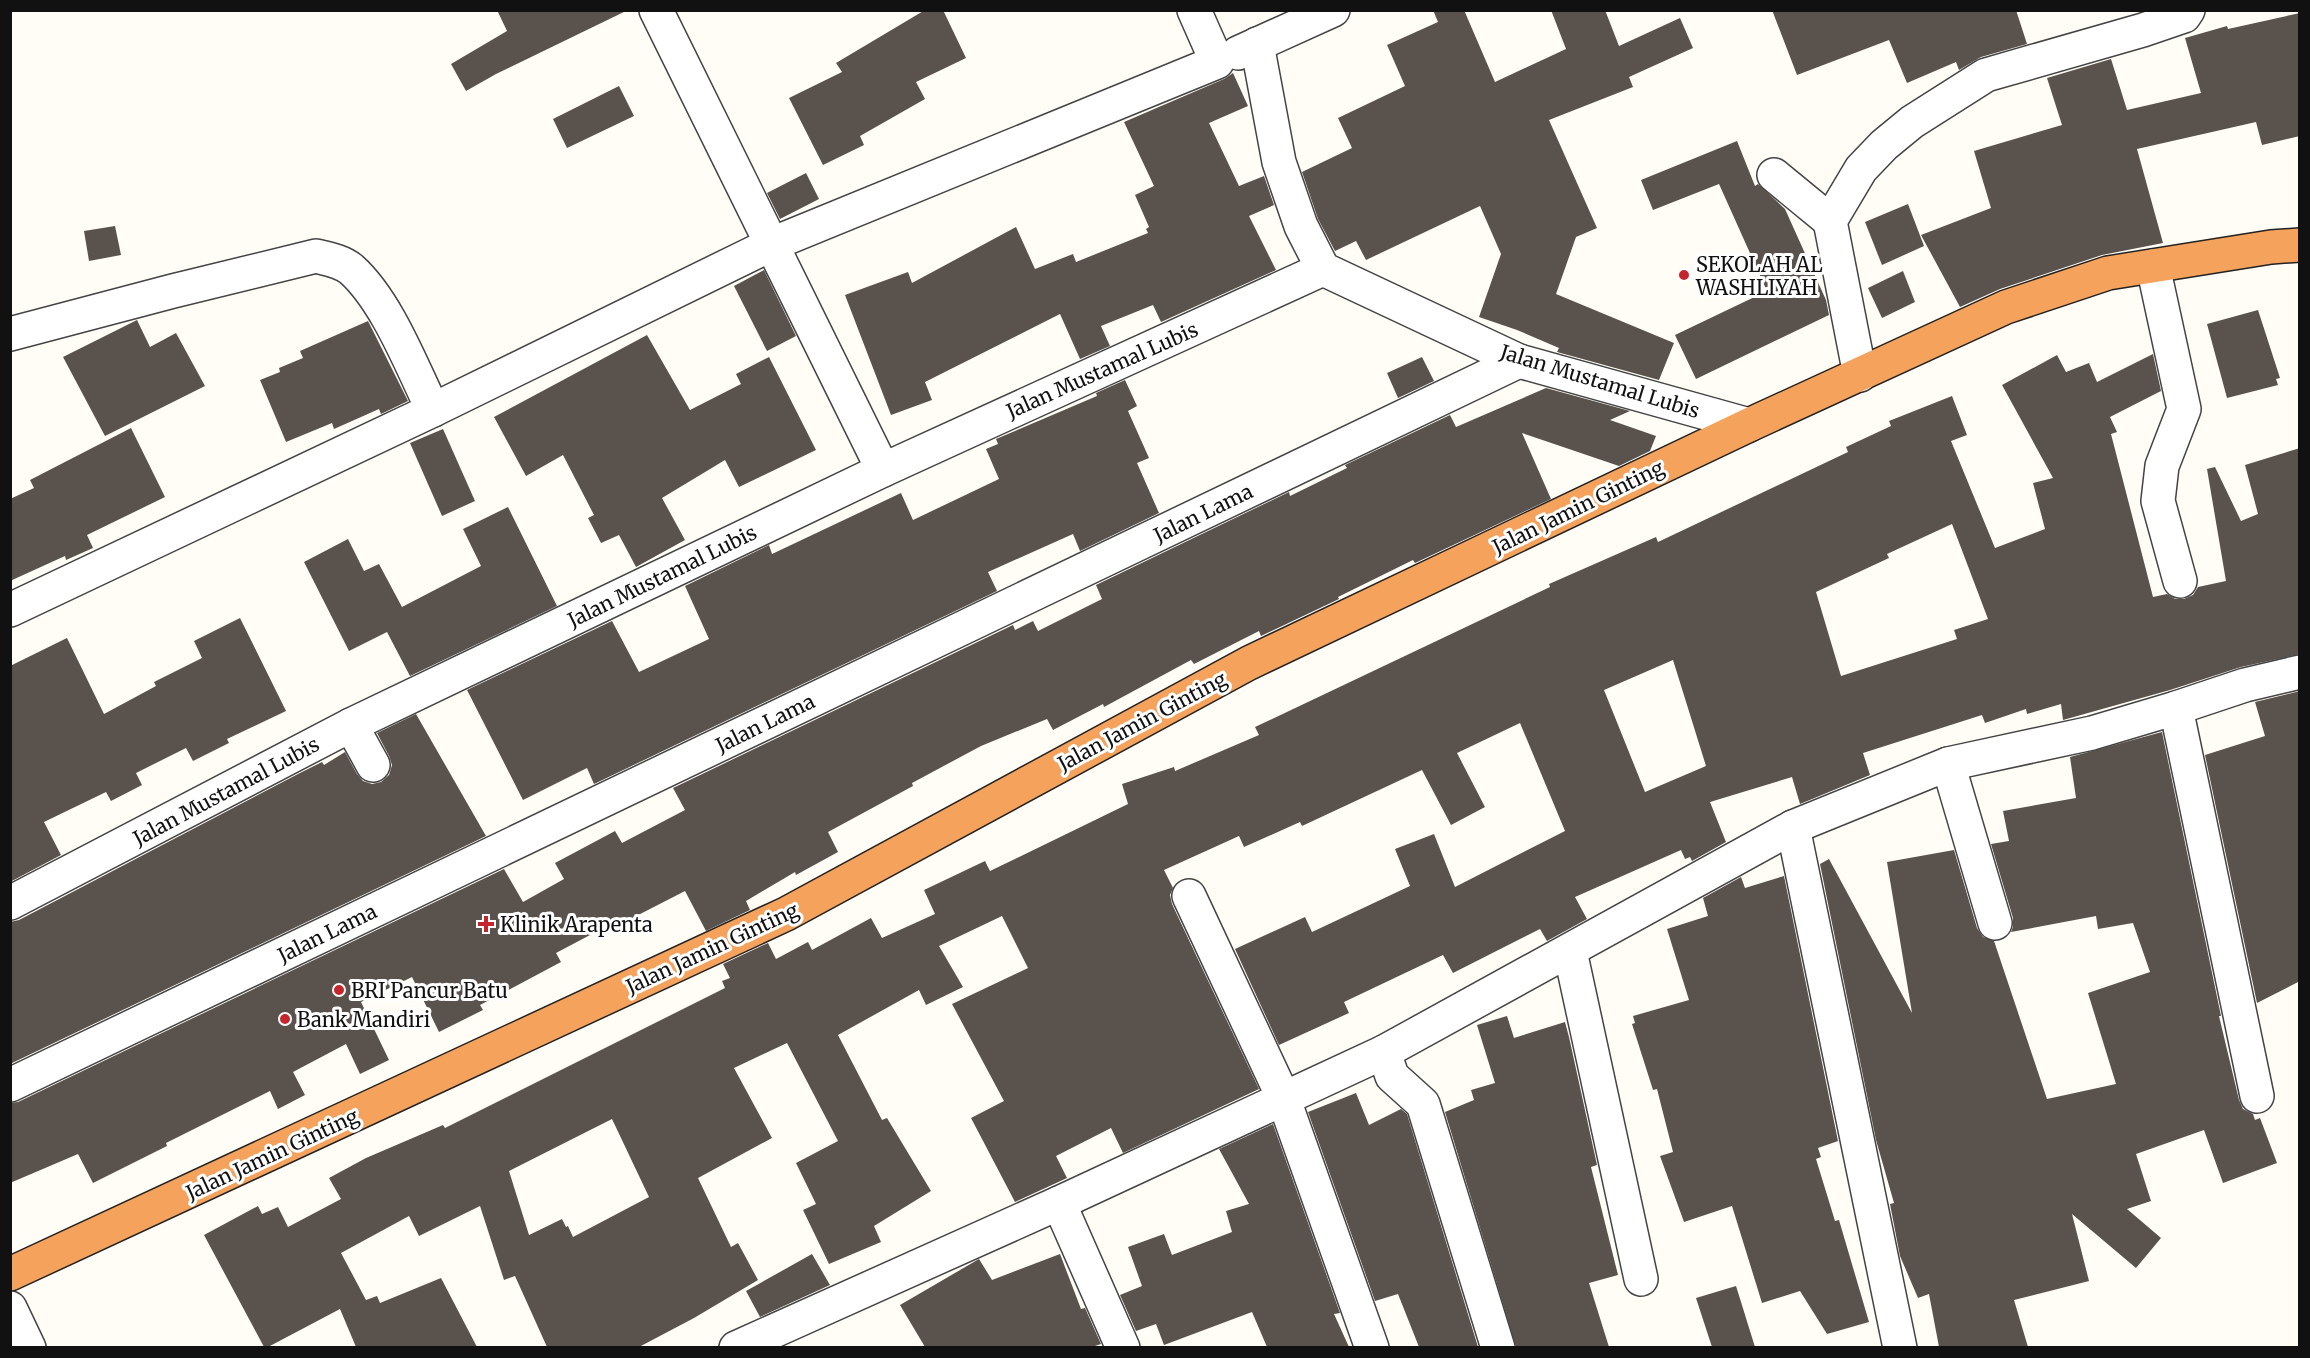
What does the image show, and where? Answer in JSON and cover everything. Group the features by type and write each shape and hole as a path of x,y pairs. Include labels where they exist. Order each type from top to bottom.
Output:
{"highway":[{"name":"Jalan Jamin Ginting","path":"10,1274 786,914 1249,663 1749,425 2006,307 2108,273 2271,247 2300,245"}],"street":[{"path":"656,10 883,470"},
{"path":"1194,10 1217,62"},
{"path":"10,610 433,410 772,244 1217,62 1333,10"},
{"path":"1830,221 1861,169 1884,145 1912,122 1986,75 2144,30 2184,16 2188,10"},
{"path":"1257,44 1279,162 1301,226 1323,269"},
{"path":"1774,175 1830,221 1860,375"},
{"path":"10,334 316,256 334,260 350,268 368,287 384,312 433,410"},
{"path":"2153,266 2184,409 2162,465 2158,501 2180,581"},
{"name":"Jalan Mustamal Lubis","path":"10,903 351,725 883,470 1323,269 1519,361 1749,425"},
{"name":"Jalan Lama","path":"10,1085 1519,361"},
{"path":"736,1347 1059,1203 1384,1052 1793,828 1948,764 2092,733 2245,685 2300,672"},
{"path":"2176,708 2257,1096"},
{"path":"351,725 373,765"},
{"path":"1948,764 1995,923"},
{"path":"1793,828 1900,1347"},
{"path":"1189,897 1283,1097 1372,1347"},
{"path":"1570,951 1641,1279"},
{"path":"1384,1052 1392,1076 1423,1104 1498,1347"},
{"path":"1059,1203 1123,1347"},
{"path":"10,1308 29,1347"}],"building":[{"path":"497,10 628,10 466,91 451,64 507,31"},
{"path":"925,10 943,10 966,58 916,82 925,99 860,136 864,145 823,165 789,98 842,72 836,63"},
{"path":"1433,10 1464,10 1495,82 1566,49 1551,10 1605,10 1619,46 1680,18 1693,48 1629,77 1633,87 1549,120 1597,228 1576,237 1556,294 1674,343 1659,380 1557,352 1559,348 1479,317 1501,254 1480,206 1366,260 1356,241 1335,251 1318,219 1302,172 1352,148 1338,118 1405,86 1387,45 1438,22"},
{"path":"1772,10 2016,10 2027,44 1981,57 1959,70 1956,62 1907,83 1889,40 1797,75"},
{"path":"2300,13 2300,136 2262,145 2256,122 2137,149 2163,243 2102,255 2000,289 1960,307 1921,235 1991,208 1974,151 2062,125 2047,78 2111,59 2127,110 2201,93 2185,38 2227,26 2228,29"},
{"path":"1233,73 1248,106 1209,123 1239,186 1264,176 1274,205 1249,216 1276,270 1161,322 1153,305 1101,326 1110,346 1080,359 1060,314 925,382 932,400 891,415 845,295 908,272 912,283 1016,227 1035,269 1073,254 1076,262 1148,233 1146,229 1149,227 1135,195 1154,186 1124,122"},
{"path":"619,86 634,116 567,148 553,119"},
{"path":"1737,141 1755,186 1758,184 1785,209 1826,300 1829,315 1696,379 1675,335 1767,291 1719,184 1653,210 1641,180"},
{"path":"806,173 819,199 780,219 767,193"},
{"path":"1908,204 1924,246 1882,265 1865,222"},
{"path":"115,226 121,255 89,261 84,231"},
{"path":"764,270 796,336 767,351 734,286"},
{"path":"1903,271 1915,302 1882,318 1868,288"},
{"path":"2258,310 2280,378 2276,379 2278,385 2227,398 2207,324"},
{"path":"137,320 150,347 176,333 205,386 105,436 63,357"},
{"path":"368,321 408,401 381,414 379,409 334,429 332,423 286,442 260,380 280,372 279,368 303,358 300,351"},
{"path":"647,335 690,410 741,384 736,374 769,357 816,450 739,487 725,460 662,498 685,540 636,567 619,535 601,543 588,518 594,515 563,455 526,476 494,417"},
{"path":"2153,354 2161,391 2110,417 2117,432 2111,434 2153,597 2167,594 2175,599 2184,599 2193,595 2198,587 2226,581 2207,469 2215,467 2241,521 2258,514 2245,465 2300,448 2300,654 2241,667 2063,720 2061,704 2027,714 2026,709 1985,723 1982,715 1863,753 1870,775 1800,804 1792,777 1710,802 1726,842 1692,861 1690,857 1685,859 1681,850 1575,897 1587,919 1547,941 1540,929 1453,973 1443,955 1344,1002 1349,1013 1279,1045 1235,949 1305,917 1312,932 1410,886 1395,849 1434,834 1455,887 1565,831 1520,723 1457,753 1485,807 1451,825 1422,770 1302,826 1300,822 1244,847 1239,836 1164,870 1173,888 1170,895 1172,904 1259,1089 1123,1153 1111,1128 1056,1156 1067,1178 1015,1202 971,1118 1004,1101 952,1004 1028,968 1002,916 939,946 963,987 926,1005 919,990 838,1035 882,1120 887,1118 931,1191 874,1226 881,1242 829,1264 803,1210 816,1204 796,1163 838,1141 787,1043 734,1068 772,1138 698,1178 731,1247 738,1243 758,1280 639,1347 547,1347 515,1276 504,1280 480,1206 419,1236 409,1216 341,1253 366,1300 377,1296 380,1303 441,1278 477,1347 356,1347 340,1309 264,1347 204,1235 258,1206 262,1214 278,1207 288,1227 341,1199 329,1178 366,1158 443,1125 445,1128 725,988 722,981 730,978 723,964 768,943 776,959 808,942 812,950 871,918 882,938 935,914 924,890 985,861 990,871 1128,804 1122,784 1174,767 1175,771 1259,735 1255,727 1550,587 1549,584 1656,537 1658,542 1848,452 1846,447 1891,426 1889,421 1952,396 1967,435 1951,441 1995,548 2045,529 2033,483 2053,478 2002,385 2057,355 2066,372 2089,363 2097,382","holes":["1952,524 1988,619 1954,630 1957,639 1841,676 1816,592 1889,558 1887,554","1673,660 1706,766 1645,792 1604,690","612,1119 649,1197 573,1237 562,1219 529,1235 509,1171"]},
{"path":"1422,357 1434,381 1398,398 1387,373"},
{"path":"1125,380 1137,406 1128,411 1149,458 1137,463 1159,513 1080,551 1073,534 988,572 997,591 594,784 587,768 523,800 467,690 612,621 639,672 709,639 685,586 769,545 772,554 901,493 913,520 999,479 986,449 998,444 996,439 1097,396 1096,393"},
{"path":"1546,388 1630,411 1610,420 1656,436 1650,451 1619,466 1522,433 1551,499 1415,563 1413,560 1261,636 1259,631 1194,664 1191,660 1104,707 1103,704 1053,730 1047,719 981,746 828,832 838,852 796,875 795,872 746,901 750,910 706,931 685,891 611,929 609,925 556,953 561,962 480,1005 483,1010 439,1032 412,977 361,1002 389,1060 360,1074 346,1044 293,1072 305,1095 278,1109 270,1091 166,1143 167,1146 93,1183 78,1154 10,1183 10,1103 18,1102 504,869 523,902 564,879 555,863 615,831 622,843 685,810 673,788 1013,625 1015,630 1033,621 1038,631 1102,599 1096,585 1289,492 1290,496 1347,468 1345,465 1450,415 1456,427"},
{"path":"131,428 165,497 87,535 93,548 66,560 65,556 10,581 10,499 34,488 30,480"},
{"path":"443,429 475,501 442,516 410,443"},
{"path":"508,507 557,606 410,676 387,632 349,651 304,562 348,539 364,571 379,564 402,607 481,566 463,529"},
{"path":"240,618 286,711 227,739 229,743 193,761 186,748 136,773 142,785 111,801 106,792 44,822 61,855 10,882 10,666 67,638 104,714 156,686 154,682 202,658 194,641"},
{"path":"2300,691 2300,981 2257,1003 2205,755 2265,736 2255,702"},
{"path":"416,714 486,836 10,1064 10,922 19,920 298,774 322,762 324,765 345,752 363,781 372,784 381,782 389,775 392,765 377,733"},
{"path":"2162,732 2221,1016 2219,1016 2239,1100 2243,1109 2253,1114 2255,1120 2260,1118 2277,1163 2223,1183 2204,1130 2136,1154 2151,1201 2127,1209 2161,1238 2136,1268 2072,1214 2089,1281 2014,1300 2028,1347 1939,1347 1929,1294 1918,1298 1900,1256 1890,1204 1894,1203 1876,1140 1820,864 1829,859 1912,1013 1887,862 1954,850 1977,928 1983,937 1994,941 2047,1099 2116,1084 2088,993 2150,972 2133,923 2098,929 2096,916 2011,932 2013,918 1991,844 2009,841 2003,811 2076,798 2070,757"},
{"path":"1784,876 1838,1141 1818,1148 1821,1157 1816,1159 1835,1221 1839,1220 1869,1322 1827,1334 1800,1291 1762,1303 1732,1206 1684,1222 1660,1156 1673,1152 1657,1089 1653,1090 1632,1024 1635,1023 1633,1016 1689,1000 1667,929 1708,916 1703,898 1741,877 1745,888"},
{"path":"1507,1016 1514,1038 1565,1022 1597,1165 1591,1167 1618,1275 1589,1283 1609,1347 1516,1347 1445,1112 1474,1100 1471,1090 1495,1083 1477,1025"},
{"path":"1356,1093 1369,1125 1401,1109 1407,1114 1478,1347 1419,1347 1398,1294 1375,1301 1308,1112"},
{"path":"1273,1124 1340,1313 1334,1314 1349,1347 1267,1347 1252,1312 1164,1345 1156,1324 1136,1331 1120,1295 1142,1286 1128,1247 1164,1234 1172,1255 1232,1232 1226,1211 1249,1204 1219,1149"},
{"path":"812,1254 830,1285 760,1317 746,1291"},
{"path":"1060,1254 1081,1309 1085,1308 1101,1344 1092,1347 925,1347 900,1305 979,1259 992,1280"},
{"path":"1736,1286 1755,1347 1712,1347 1696,1298"}],"place":[{"name":"SEKOLAH AL WASHLIYAH","path":"1684,275"},
{"name":"Klinik Arapenta","path":"486,924"},
{"name":"BRI Pancur Batu","path":"339,990"},
{"name":"Bank Mandiri","path":"285,1019"}]}
